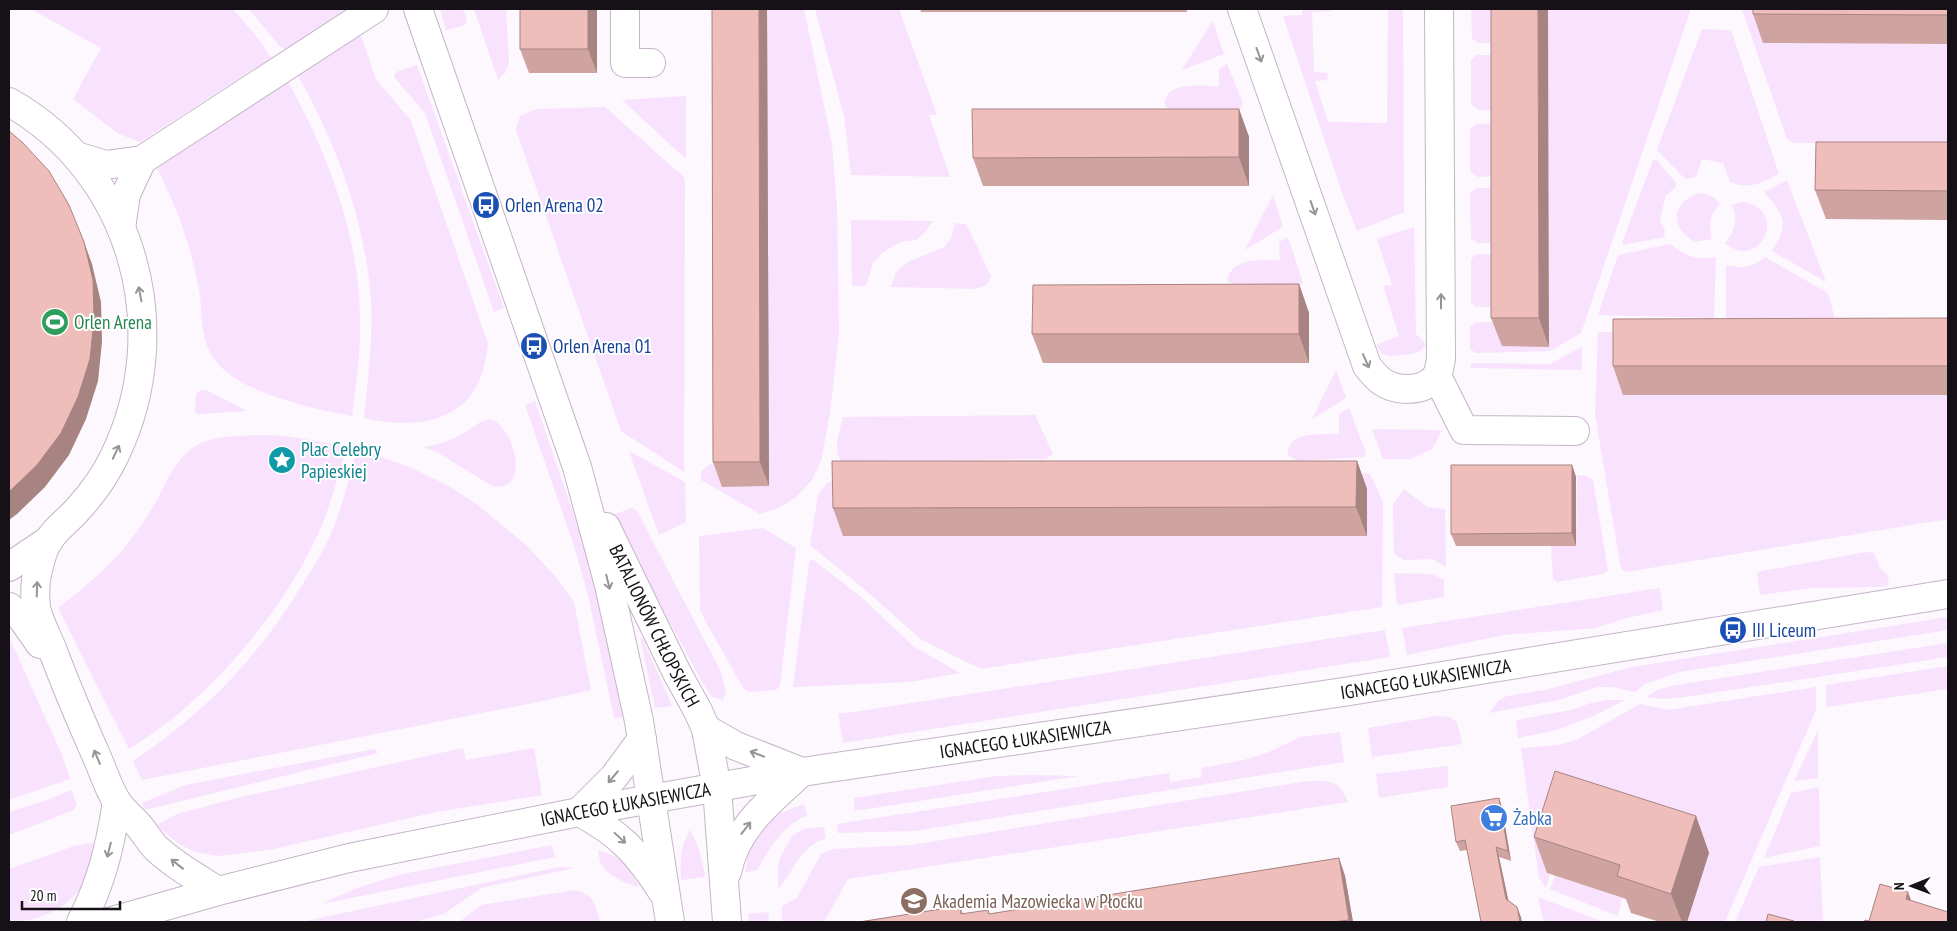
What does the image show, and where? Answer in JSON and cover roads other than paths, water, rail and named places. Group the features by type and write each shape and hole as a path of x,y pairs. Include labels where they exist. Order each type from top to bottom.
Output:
{"street":[{"path":"76,156 106,165 142,160 374,9"},
{"name":"BATALIONÓW CHŁOPSKICH","path":"418,9 577,467 609,584 642,739 664,894 670,922"},
{"path":"625,9 625,63 651,63"},
{"path":"1242,9 1367,366 1380,381 1394,387 1408,389 1425,387 1437,376 1441,359 1439,9"},
{"path":"9,102 39,120 76,156 102,193 121,228 134,263 142,305 143,340 136,397 127,426 114,457 78,509 49,540 9,567"},
{"path":"121,228 126,194 142,160"},
{"path":"1437,376 1464,430 1575,431"},
{"name":"BATALIONÓW CHŁOPSKICH","path":"577,467 706,730 717,788 724,889"},
{"path":"49,540 37,571 36,608 64,680 117,802 156,848 218,891"},
{"name":"IGNACEGO ŁUKASIEWICZA","path":"109,922 218,891 349,858 579,812 802,772 1232,709 1948,594"},
{"path":"9,607 21,617 64,680"},
{"path":"706,730 736,746 802,772 760,810 737,840 730,858 724,889 727,922"},
{"path":"642,739 614,777 579,812 603,824 621,838 650,872 664,894"},
{"path":"81,922 93,900 104,869 112,839 117,802"}],"place":[{"name":"Orlen Arena 02","path":"486,205"},
{"name":"Orlen Arena","path":"55,322"},
{"name":"Orlen Arena 01","path":"534,346"},
{"name":"Plac Celebry Papieskiej","path":"282,460"},
{"name":"III Liceum","path":"1733,630"},
{"name":"Żabka","path":"1494,818"},
{"name":"Akademia Mazowiecka w Płocku","path":"914,901"}]}
